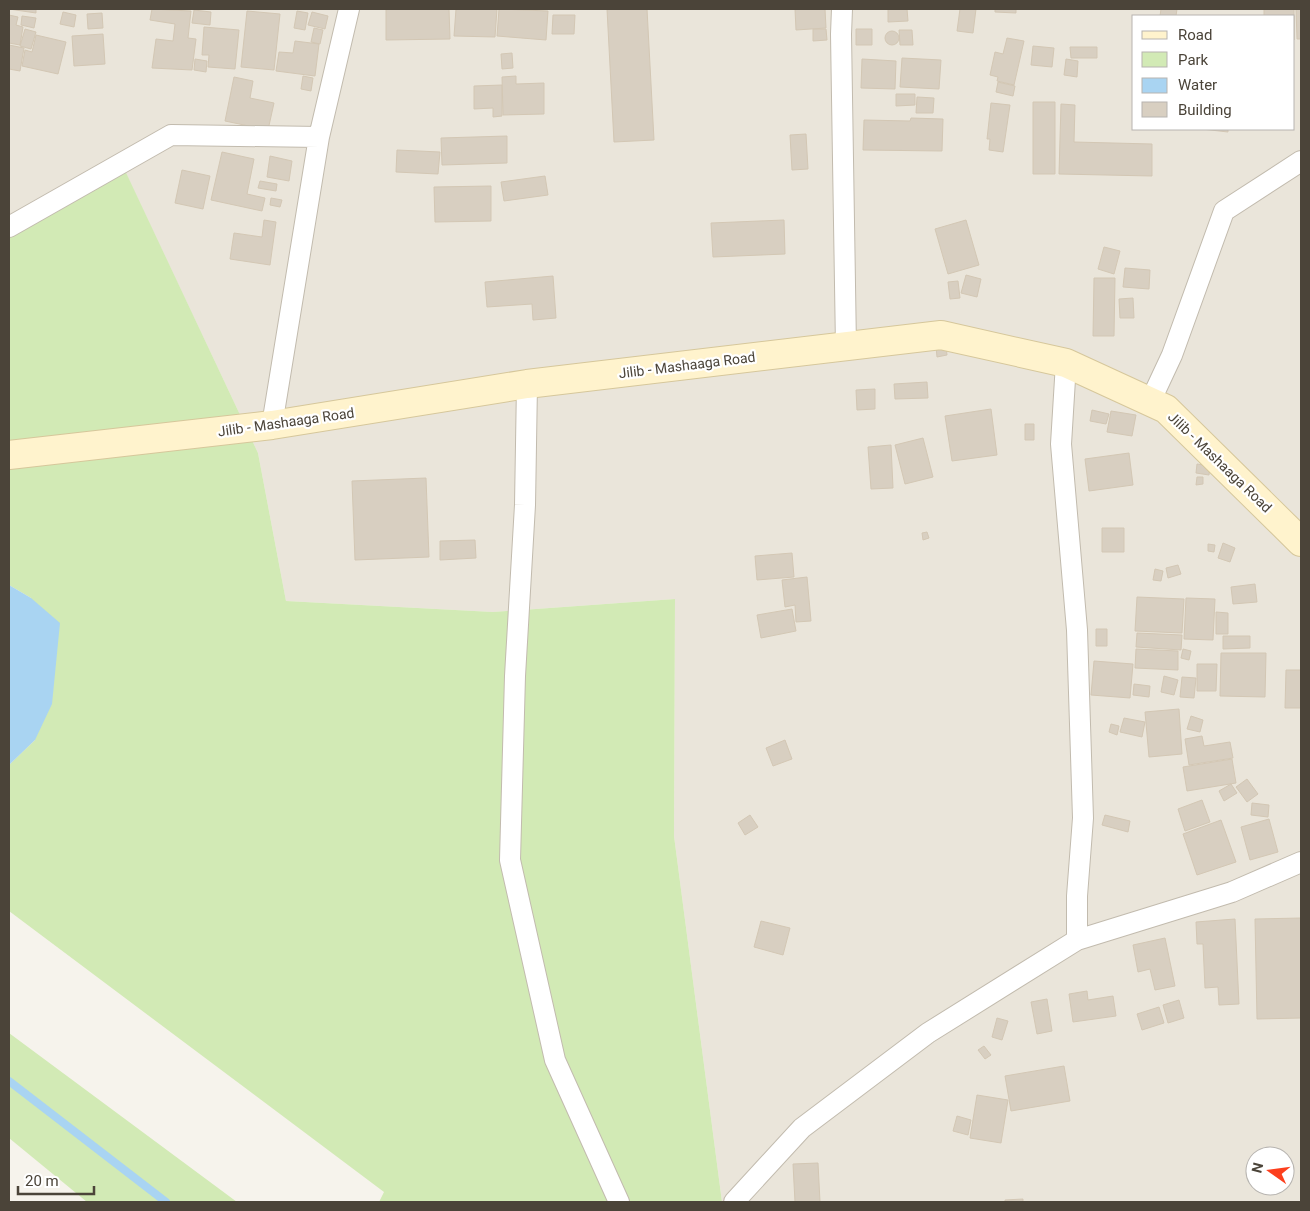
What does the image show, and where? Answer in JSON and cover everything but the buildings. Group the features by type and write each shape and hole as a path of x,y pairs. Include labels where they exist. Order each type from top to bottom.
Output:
{"main road":[{"name":"Jilib - Mashaaga Road","path":"9,455 272,425 526,384 942,336 1066,363 1166,409 1301,542"}],"street":[{"path":"272,425 319,136 349,9"},
{"path":"842,9 846,347"},
{"path":"9,227 171,135 319,136"},
{"path":"1150,402 1172,355 1224,211 1301,161"},
{"path":"1066,363 1061,444 1077,630 1083,818 1077,896 1077,940"},
{"path":"526,384 525,505 514,676 510,860 555,1060 619,1202"},
{"path":"734,1202 802,1128 928,1033 1077,940 1232,892 1301,862"}],"shaded area":[{"path":"9,9 1301,9 1301,1202 722,1202 674,836 675,599 493,612 286,601 258,453 121,163 9,223"}],"green space":[{"path":"121,162 258,453 286,601 493,612 675,599 674,836 722,1202 379,1202 384,1192 9,911 9,765 35,740 31,598 9,585 9,223"},
{"path":"9,1033 237,1202 87,1202 9,1138"}],"water":[{"path":"9,585 31,598 60,623 52,704 35,740 9,765"}],"waterway":[{"path":"9,1081 166,1202"}]}
